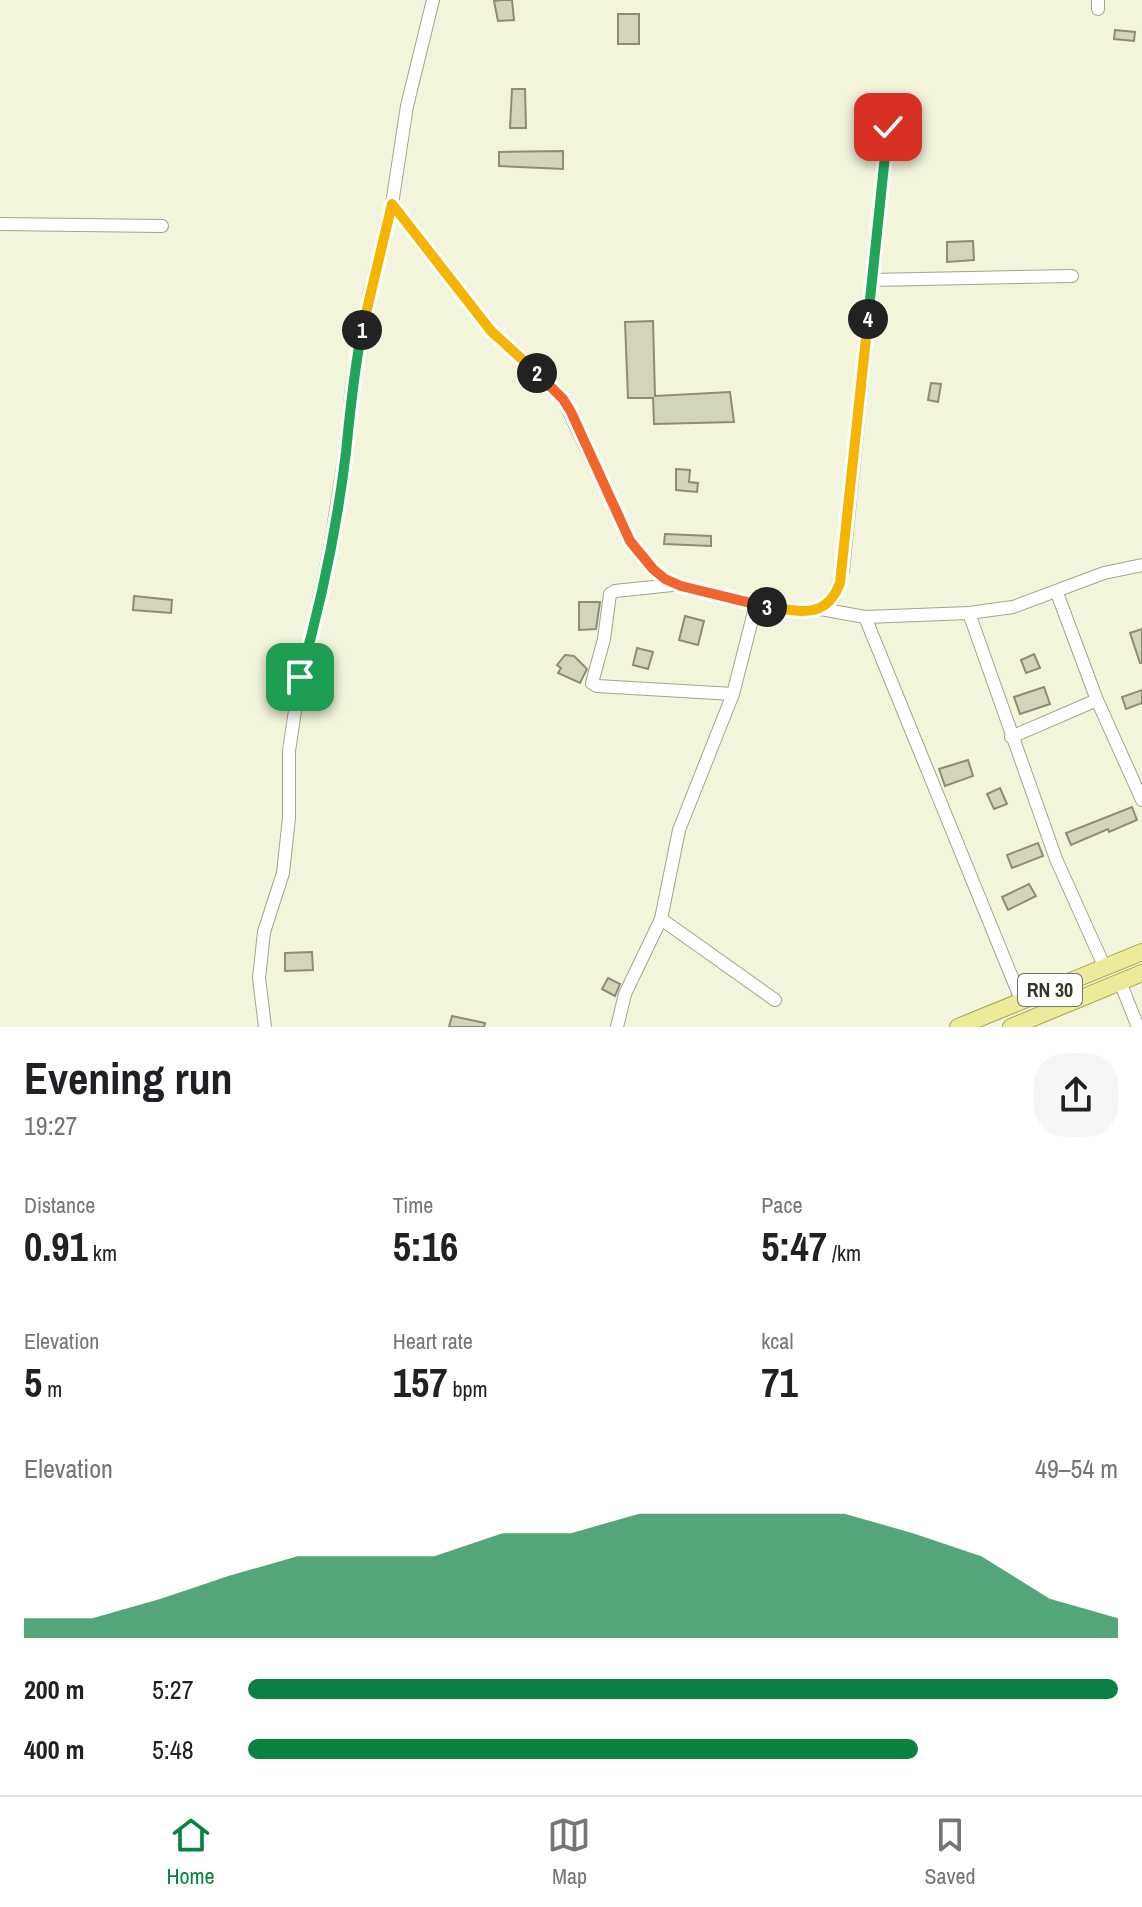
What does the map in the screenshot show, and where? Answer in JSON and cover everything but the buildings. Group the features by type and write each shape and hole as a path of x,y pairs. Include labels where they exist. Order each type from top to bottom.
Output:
{"main road":[{"name":"RN 30","path":"958,1027 1142,952"},
{"name":"RN 30","path":"1011,1027 1142,973"}],"street":[{"path":"265,1027 259,978 264,932 283,873 289,818 289,751 300,677 330,548 352,386 369,296 392,204 407,106 433,0"},
{"path":"821,609 834,597 843,570 888,127"},
{"path":"392,204 491,331 563,399 630,541 653,569 681,586"},
{"path":"0,224 162,226"},
{"path":"871,280 1072,276"},
{"path":"733,694 597,686 592,683 604,639 610,594 667,584 756,604 804,611 821,609 865,617 969,613 1013,607 1104,573 1142,565"},
{"path":"1057,593 1097,700 1142,800"},
{"path":"617,1027 625,994 661,919 679,830 733,694 756,604"},
{"path":"969,613 1056,859 1105,968"},
{"path":"865,617 1022,1002"},
{"path":"1011,737 1097,700"},
{"path":"661,919 775,1000"},
{"path":"1120,982 1139,1024"}],"route":[{"path":"300,677 330,548 352,386 369,296 392,204 491,331 563,399 630,541 653,569 681,586 767,607 804,611 821,609 834,597 843,570 888,127"}]}
